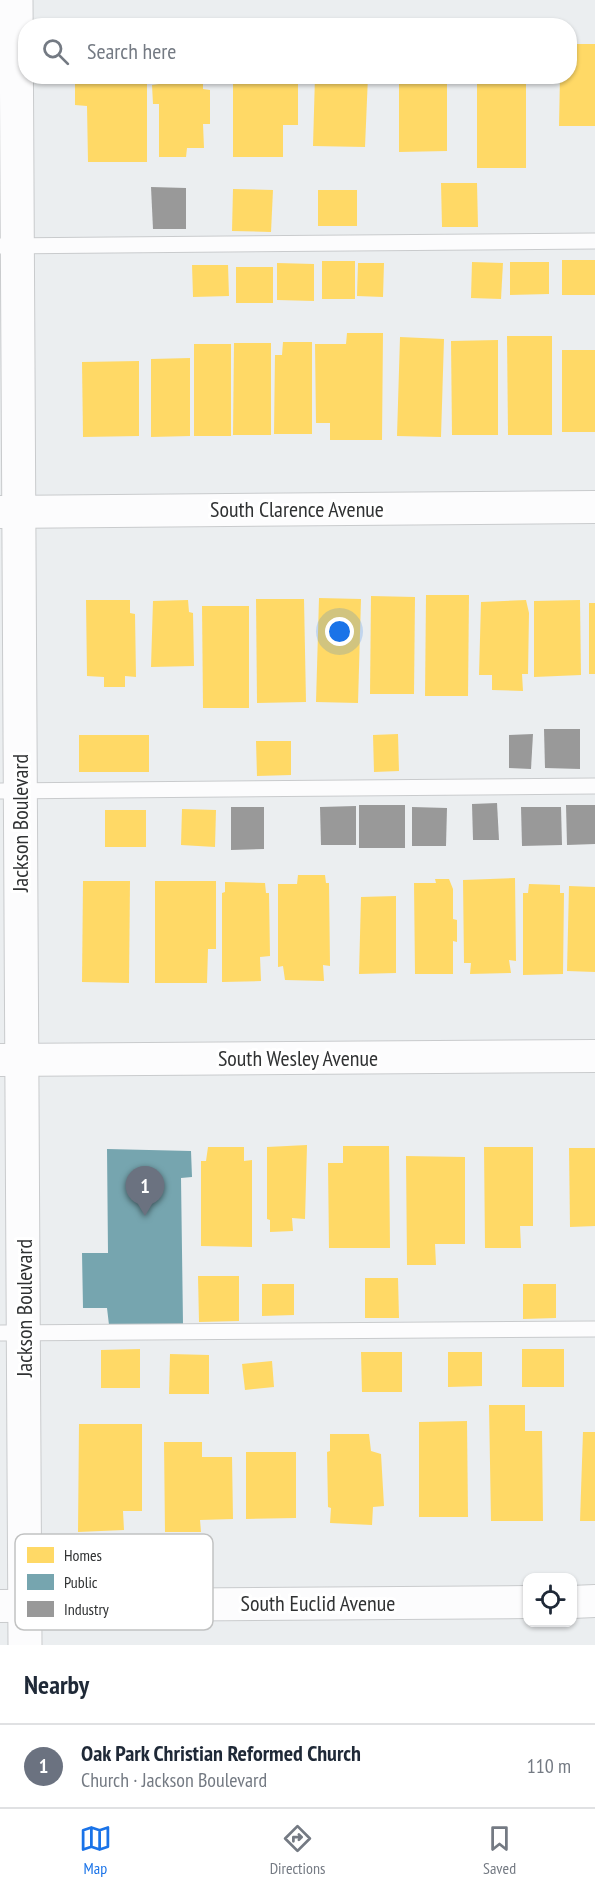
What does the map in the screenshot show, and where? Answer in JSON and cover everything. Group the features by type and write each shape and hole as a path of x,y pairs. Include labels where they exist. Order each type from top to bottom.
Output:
{"street":[{"name":"Jackson Boulevard","path":"13,1606 9,246 16,0"},
{"name":"South Clarence Avenue","path":"9,512 595,507"},
{"name":"South Wesley Avenue","path":"11,1060 595,1056"},
{"path":"577,1602 595,1601"},
{"name":"South Euclid Avenue","path":"213,1604 523,1602"},
{"name":"Jackson Boulevard","path":"20,1630 25,1645"}],"lane":[{"path":"9,246 595,241"},
{"path":"10,791 595,786"},
{"path":"12,1333 595,1329"}],"building: Homes":[{"path":"577,44 595,44 595,126 559,126 560,84 577,84"},
{"path":"75,84 147,84 147,162 88,162 87,106 75,105"},
{"path":"203,84 203,89 210,90 210,124 203,124 204,148 187,148 186,157 159,157 159,104 153,104 152,85"},
{"path":"233,84 298,84 298,125 283,125 283,157 233,157"},
{"path":"315,84 368,84 365,147 313,146"},
{"path":"399,84 447,84 447,151 399,152"},
{"path":"477,84 526,84 526,168 477,168"},
{"path":"441,183 477,183 478,227 442,227"},
{"path":"233,189 273,190 271,232 232,231"},
{"path":"318,190 357,190 357,226 318,226"},
{"path":"562,260 595,260 595,295 562,295"},
{"path":"322,261 355,261 355,299 322,299"},
{"path":"472,262 503,263 501,299 471,298"},
{"path":"510,262 549,262 549,294 510,295"},
{"path":"277,263 314,264 314,301 277,300"},
{"path":"358,263 384,263 383,297 357,296"},
{"path":"192,265 228,265 229,296 193,297"},
{"path":"236,267 273,267 273,303 236,303"},
{"path":"347,333 383,333 382,440 330,440 330,423 316,423 315,344 346,344"},
{"path":"507,336 552,336 552,435 508,435"},
{"path":"400,337 444,339 441,437 397,436"},
{"path":"498,340 498,435 452,435 451,341"},
{"path":"283,342 312,342 312,434 274,434 275,355 282,355"},
{"path":"234,343 271,343 271,435 233,435"},
{"path":"194,344 231,344 231,436 194,436"},
{"path":"562,350 595,350 595,432 562,432"},
{"path":"190,358 190,436 151,437 151,359"},
{"path":"139,361 139,436 83,437 82,362"},
{"path":"426,595 469,595 468,696 425,696"},
{"path":"371,596 415,597 414,694 370,694"},
{"path":"319,598 361,599 358,703 316,702"},
{"path":"256,599 304,599 306,702 257,703"},
{"path":"86,600 130,600 130,613 135,614 136,677 125,676 125,687 104,687 104,677 87,676"},
{"path":"188,600 189,612 193,613 194,666 151,667 153,601"},
{"path":"526,600 529,613 528,674 522,674 523,691 492,690 492,675 479,675 481,602"},
{"path":"580,600 581,675 534,677 534,601"},
{"path":"589,603 595,603 595,674 589,674"},
{"path":"202,606 249,606 249,708 203,708"},
{"path":"398,734 399,771 374,772 373,735"},
{"path":"79,735 149,735 149,772 79,772"},
{"path":"256,741 291,741 291,775 257,776"},
{"path":"182,809 216,810 215,847 181,845"},
{"path":"105,810 146,810 146,847 105,847"},
{"path":"298,875 325,875 326,883 329,883 330,966 323,965 324,981 285,980 283,966 278,967 278,884 297,884"},
{"path":"515,878 516,961 509,960 511,973 470,974 471,963 464,963 463,880"},
{"path":"435,879 449,879 453,889 453,919 457,920 457,942 453,941 453,974 415,974 414,883 436,883"},
{"path":"83,881 130,881 129,983 82,982"},
{"path":"155,881 216,881 216,949 208,949 207,983 155,983"},
{"path":"225,882 265,883 266,893 269,893 270,956 260,957 261,981 222,982 222,893 225,892"},
{"path":"529,884 560,885 560,893 564,893 563,974 523,975 523,893 528,893"},
{"path":"569,886 595,887 595,972 567,971"},
{"path":"396,896 396,973 359,974 361,897"},
{"path":"307,1145 305,1219 292,1218 293,1231 270,1232 270,1220 267,1219 267,1147"},
{"path":"343,1146 389,1146 390,1248 329,1248 328,1163 343,1163"},
{"path":"208,1147 244,1147 244,1161 252,1160 252,1247 201,1246 201,1161 206,1161"},
{"path":"484,1147 533,1147 533,1226 520,1226 521,1248 485,1248"},
{"path":"569,1148 595,1148 595,1226 570,1227"},
{"path":"406,1156 465,1157 465,1244 435,1244 436,1265 407,1265"},
{"path":"198,1276 239,1276 239,1321 199,1322"},
{"path":"365,1278 398,1278 399,1318 365,1318"},
{"path":"262,1284 294,1284 294,1315 262,1316"},
{"path":"523,1284 556,1284 556,1318 523,1319"},
{"path":"140,1349 140,1388 101,1388 101,1350"},
{"path":"522,1349 564,1349 564,1387 522,1387"},
{"path":"361,1352 402,1352 402,1392 362,1392"},
{"path":"448,1352 482,1352 482,1386 448,1387"},
{"path":"170,1354 209,1355 209,1394 169,1394"},
{"path":"272,1361 274,1387 245,1390 242,1364"},
{"path":"489,1405 525,1405 525,1431 542,1431 543,1521 491,1521"},
{"path":"467,1421 468,1517 419,1517 419,1422"},
{"path":"79,1424 142,1424 142,1511 123,1511 124,1530 78,1532"},
{"path":"583,1432 595,1432 595,1521 580,1521"},
{"path":"330,1434 369,1434 371,1451 381,1454 384,1506 373,1507 372,1525 330,1523 327,1452 330,1451"},
{"path":"164,1442 202,1442 202,1457 232,1457 233,1519 200,1520 201,1532 165,1532"},
{"path":"246,1452 296,1452 296,1518 246,1519"}],"building: Public":[{"path":"107,1149 191,1151 192,1177 181,1178 183,1324 109,1325 107,1308 83,1308 82,1253 108,1253"}],"building: Industry":[{"path":"151,187 186,188 186,229 153,229"},
{"path":"544,729 580,729 580,769 545,768"},
{"path":"533,734 531,769 509,768 509,735"},
{"path":"497,803 499,840 473,840 472,804"},
{"path":"359,805 405,805 405,848 359,848"},
{"path":"566,805 595,805 595,844 567,845"},
{"path":"356,806 356,845 321,845 320,807"},
{"path":"231,807 264,807 264,849 231,850"},
{"path":"412,807 447,808 446,846 412,846"},
{"path":"521,807 561,807 562,845 522,846"}],"place":[{"name":"Oak Park Christian Reformed Church","path":"145,1216"}]}
